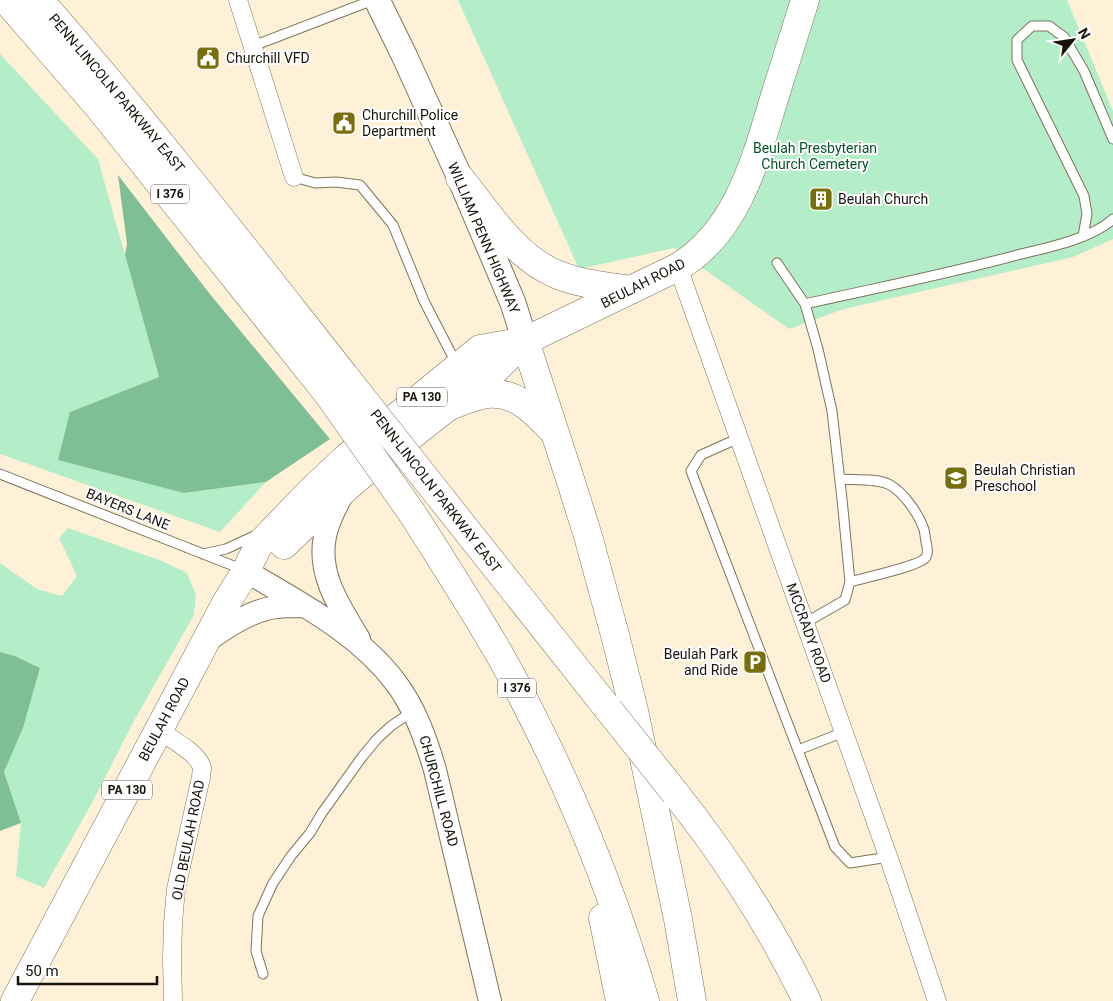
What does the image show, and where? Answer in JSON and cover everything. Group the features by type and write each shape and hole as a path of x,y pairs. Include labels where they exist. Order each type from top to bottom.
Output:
{"main road":[{"name":"PENN-LINCOLN PARKWAY EAST","path":"6,0 337,386 437,493 698,822 742,886 773,936 808,1001"},
{"name":"PENN-LINCOLN PARKWAY EAST","path":"39,0 104,74 147,127 337,386 379,465 470,604 500,655 566,786 619,918 645,1001"},
{"name":"WILLIAM PENN HIGHWAY","path":"377,0 433,116 460,178 513,303 525,342"},
{"name":"BEULAH ROAD","path":"246,571 272,558 297,531 362,476 496,369 525,342 678,267 696,256 712,239 731,212 740,195 759,150 805,0"},
{"path":"460,178 502,231 535,262 570,279 631,290"},
{"path":"525,342 557,435 588,536 629,688 678,919 692,1001"},
{"name":"BEULAH ROAD","path":"15,1001 158,730 258,546 346,458 480,349 525,342"},
{"path":"447,407 476,396 487,394 506,395 525,404 557,435"},
{"path":"585,831 620,1001"},
{"path":"678,919 700,1001"}],"street":[{"path":"238,0 294,177"},
{"name":"MCCRADY ROAD","path":"678,267 889,857 937,1001"},
{"path":"344,491 333,512 325,535 323,547 325,571 337,603 366,650"},
{"name":"CHURCHILL ROAD","path":"246,571 349,636 366,650 397,684 413,711 420,724 435,770 490,1001"},
{"path":"205,642 252,614 273,607 303,606"},
{"name":"OLD BEULAH ROAD","path":"158,730 192,753 202,768 176,889 172,960 173,1001"}],"lane":[{"path":"253,46 373,0"},
{"path":"1083,236 1087,214 1084,196 1017,60 1017,40 1032,26 1049,26 1064,37 1084,71 1113,139"},
{"path":"294,177 315,183 336,182 360,185 393,225 424,300 458,367"},
{"path":"805,304 966,268 1062,244 1106,225 1113,219"},
{"path":"777,263 805,304 818,349 832,411 850,582 845,600 805,623"},
{"path":"739,438 701,455 692,472 835,847 850,863 889,857"},
{"name":"BAYERS LANE","path":"0,474 246,571"},
{"path":"840,479 879,481 890,485 915,511 924,528 928,551 927,556 923,560 910,566 850,582"},
{"path":"203,554 236,545 282,520"},
{"path":"263,974 256,951 258,916 273,883 362,757 391,726 413,711"},
{"path":"798,750 844,732"}],"green space":[{"name":"Beulah Presbyterian Church Cemetery","path":"458,0 1067,0 1113,111 1113,239 1073,257 844,309 789,329 674,248 579,269"},
{"path":"0,54 98,159 159,377 70,412 184,493 266,482 220,532 0,454"},
{"path":"118,175 209,293 330,439 266,482 184,493 58,460 70,412 159,377 125,255 127,244"},
{"path":"68,528 162,561 187,573 196,595 194,615 134,721 92,803 44,888 16,876 21,823 4,772 23,728 40,668 15,656 0,652 0,563 37,589 62,596 77,576 59,538"},
{"path":"0,652 15,656 40,668 23,728 4,772 21,823 0,831"}],"place":[{"name":"Churchill VFD","path":"208,58"},
{"name":"Churchill Police Department","path":"344,123"},
{"name":"Beulah Church","path":"821,199"},
{"name":"Beulah Christian Preschool","path":"956,478"},
{"name":"Beulah Park and Ride","path":"755,662"}]}
